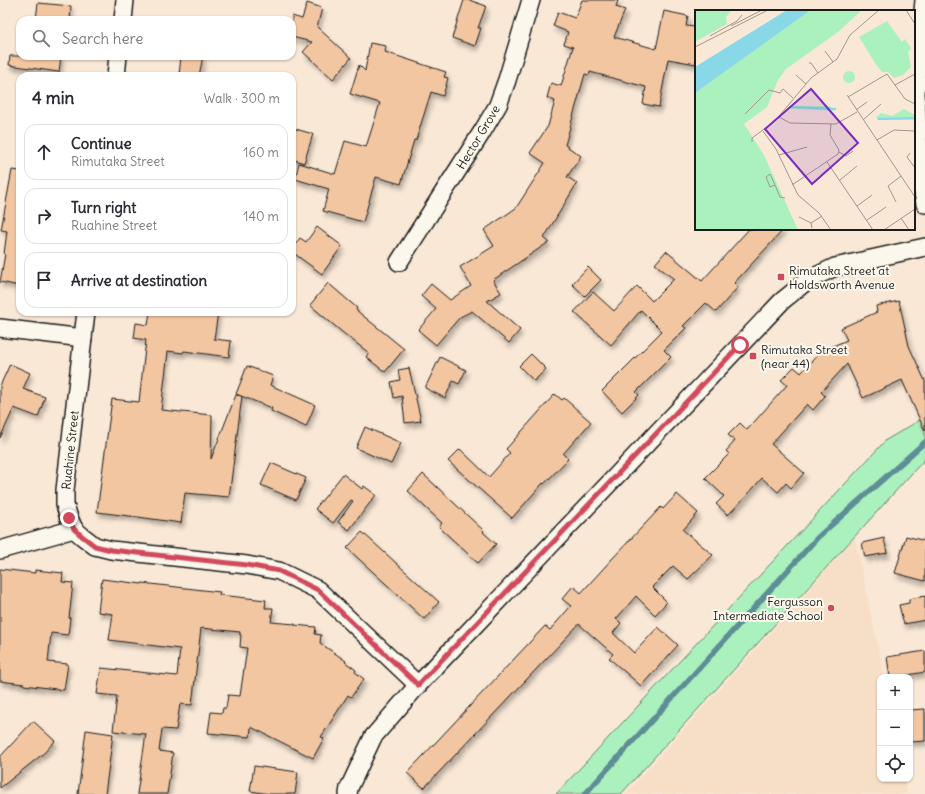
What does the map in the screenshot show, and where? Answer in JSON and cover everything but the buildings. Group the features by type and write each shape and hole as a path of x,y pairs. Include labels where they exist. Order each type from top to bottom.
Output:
{"street":[{"path":"123,16 125,0"},
{"name":"Hector Grove","path":"399,262 498,105 531,0"},
{"path":"924,0 916,92 920,176 925,204"},
{"path":"116,72 118,60"},
{"path":"348,794 349,788 373,737 418,685 782,301 808,280 835,267 925,247"},
{"name":"Ruahine Street","path":"86,316 65,505 74,529 95,546 111,550 247,565 279,571 318,590 418,685"},
{"path":"0,328 83,338"},
{"path":"0,550 74,529"}],"shaded area":[{"name":"Fergusson Intermediate School","path":"855,538 883,674 877,674 877,782 905,782 907,794 626,794"}],"green space":[{"path":"925,417 925,460 621,794 556,794 886,440"}],"waterway":[{"path":"585,794 818,537 925,442"}],"place":[{"name":"Rimutaka Street at Holdsworth Avenue","path":"781,277"},
{"name":"Rimutaka Street (near 44)","path":"753,356"},
{"name":"Fergusson Intermediate School","path":"831,608"}],"route":[{"path":"69,518 74,529 95,546 111,550 247,565 279,571 318,590 418,685 740,345"}]}
